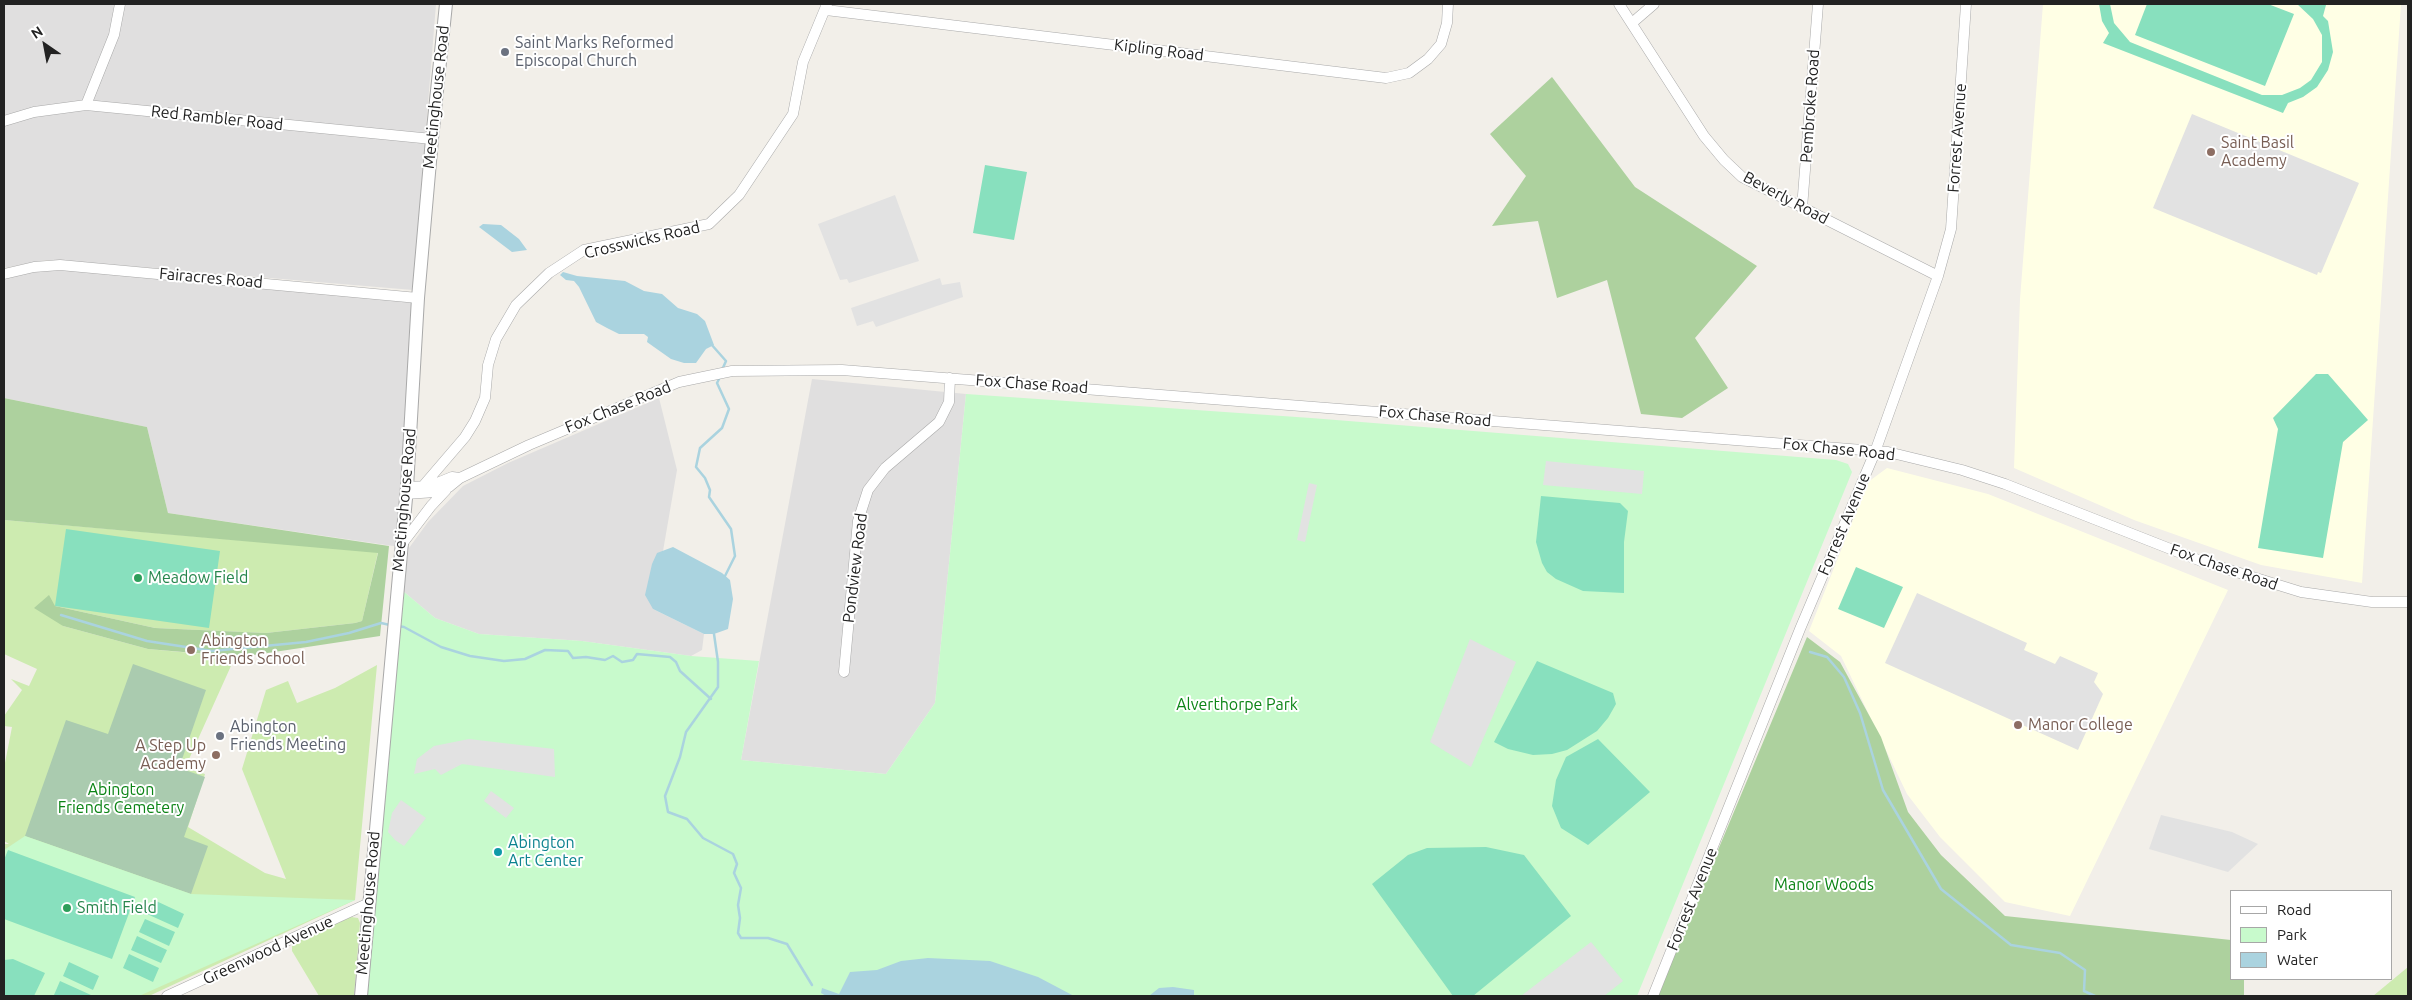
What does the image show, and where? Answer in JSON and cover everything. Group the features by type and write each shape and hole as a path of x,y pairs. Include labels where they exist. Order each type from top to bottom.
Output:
{"street":[{"path":"86,105 114,34 120,4"},
{"name":"Meetinghouse Road","path":"361,996 394,611 407,490 406,479 418,298 446,4"},
{"name":"Kipling Road","path":"826,7 1386,78 1408,73 1428,59 1441,44 1447,23 1448,4"},
{"name":"Beverly Road","path":"1619,4 1704,136 1724,160 1742,177 1938,276"},
{"path":"1632,23 1654,4"},
{"name":"Pembroke Road","path":"1802,208 1818,4"},
{"name":"Forrest Avenue","path":"1652,996 1800,629 1875,452 1938,276 1951,229 1966,4"},
{"name":"Crosswicks Road","path":"423,486 465,437 475,421 485,398 488,365 501,331 516,305 550,273 584,250 709,224 739,194 794,114 803,62 826,7"},
{"name":"Red Rambler Road","path":"4,120 34,112 86,105 432,139"},
{"name":"Fairacres Road","path":"4,274 34,267 60,264 418,298"},
{"name":"Fox Chase Road","path":"400,547 426,512 460,478 582,421 679,382 723,373 817,369 1888,452 1962,470 2005,484 2201,561 2301,592 2372,602 2408,602"},
{"name":"Pondview Road","path":"844,672 858,521 868,490 884,468 940,422 949,402 950,378"},
{"name":"Fox Chase Road","path":"407,490 438,484 452,477 460,478"},
{"name":"Fox Chase Road","path":"407,490 436,492 449,487"},
{"name":"Greenwood Avenue","path":"167,996 369,903"}],"shaded area":[{"path":"4,4 436,4 413,290 67,261 46,260 4,268"},
{"name":"Saint Basil Academy","path":"2043,4 2401,4 2362,583 2261,565 2134,520 2014,468 2020,299"},
{"path":"2192,114 2359,183 2321,273 2318,272 2317,275 2153,208"},
{"path":"895,195 919,261 849,283 847,279 840,280 818,224"},
{"path":"34,267 418,298 400,547 168,513 147,427 4,398 4,274"},
{"path":"940,278 942,285 960,282 963,297 876,327 873,321 857,326 851,308"},
{"path":"812,379 966,394 935,703 886,774 741,760"},
{"path":"659,398 677,470 653,609 704,634 702,650 691,656 582,641 479,634 435,618 403,591 409,548 428,522 463,486 508,463"},
{"path":"1546,461 1644,471 1642,494 1543,485"},
{"name":"Manor College","path":"1887,468 1988,494 2228,590 2070,916 2005,902 1940,837 1907,794 1841,656 1809,631 1868,482"},
{"path":"1309,483 1317,485 1305,542 1297,540"},
{"path":"1917,593 2027,643 2024,650 2055,664 2060,656 2098,673 2094,682 2103,694 2078,750 1885,663"},
{"path":"1470,639 1516,662 1471,767 1430,742"},
{"path":"469,739 554,749 555,777 462,764 441,775 435,769 414,774 417,759 434,746"},
{"path":"491,791 514,808 506,818 484,801"},
{"path":"401,800 426,818 404,846 388,832 392,813"},
{"path":"2161,815 2232,832 2258,844 2228,872 2149,849"},
{"path":"1591,942 1623,981 1604,996 1521,996"}],"green space":[{"path":"2099,4 2110,4 2114,23 2130,42 2262,95 2282,95 2300,88 2311,80 2322,62 2322,35 2313,19 2297,4 2326,5 2323,16 2328,21 2333,52 2328,70 2317,87 2303,97 2288,103 2283,113 2103,43 2109,33 2102,21"},
{"path":"2147,4 2268,4 2294,14 2265,86 2135,35"},
{"path":"1552,77 1635,187 1757,266 1695,338 1728,388 1682,418 1641,414 1607,280 1557,298 1538,221 1492,226 1526,176 1490,134"},
{"path":"985,165 1027,172 1014,240 973,233"},
{"path":"2316,374 2328,374 2368,420 2343,442 2323,558 2258,548 2278,429 2273,418"},
{"name":"Alverthorpe Park","path":"966,394 1311,418 1836,460 1848,464 1852,472 1637,996 365,996 379,870 403,591 435,618 479,634 582,641 691,656 759,661 741,760 886,774 935,703"},
{"path":"4,398 147,427 168,513 389,546 380,636 241,657 148,649 63,626 34,608 49,595 55,606 155,628 266,633 355,623 362,621 378,553 4,520"},
{"path":"1541,496 1620,503 1628,511 1624,542 1624,593 1583,591 1556,579 1547,572 1542,563 1536,542"},
{"name":"Abington Friends School","path":"4,520 378,552 362,621 355,623 266,633 155,628 55,606 63,626 148,649 235,657 185,768 205,774 188,827 265,873 286,879 242,769 266,690 288,681 297,703 335,688 377,665 355,900 149,996 4,996 4,844 9,844 4,841 4,768 12,727 4,726 4,716 22,690 11,679 29,686 37,669 4,654"},
{"name":"Meadow Field","path":"66,529 220,551 209,628 55,606"},
{"path":"1856,567 1903,587 1884,628 1838,609"},
{"name":"Manor Woods","path":"1807,637 1840,662 1881,737 1908,812 1941,855 2005,916 2230,940 2230,980 2244,980 2244,996 1657,996"},
{"path":"1537,661 1613,693 1616,704 1608,718 1597,731 1567,750 1552,754 1533,755 1508,749 1494,742"},
{"name":"Abington Friends Cemetery","path":"133,664 206,690 179,768 205,777 184,837 208,846 191,894 25,836 66,720 108,734"},
{"path":"1598,739 1650,792 1588,845 1561,828 1552,806 1556,780 1566,757"},
{"path":"25,836 191,894 355,900 139,996 4,996 4,850"},
{"path":"1486,847 1524,855 1571,916 1473,996 1453,996 1372,884 1408,855 1427,848"},
{"name":"Smith Field","path":"8,850 135,897 112,959 4,919 4,860"},
{"path":"154,900 184,914 178,928 147,914"},
{"path":"351,917 358,918 360,923 354,996 319,996 292,951 292,945"},
{"path":"145,919 175,932 169,946 139,932"},
{"path":"137,936 167,950 161,963 131,950"},
{"path":"129,954 159,968 153,982 123,968"},
{"path":"13,959 45,973 34,996 4,996 4,960"},
{"path":"69,962 99,976 93,990 63,976"},
{"path":"2408,967 2408,996 2373,996"},
{"path":"60,981 91,995 54,995"}],"water":[{"path":"483,224 501,225 519,239 527,250 512,252 479,227"},
{"path":"563,272 577,276 625,281 644,291 662,294 678,308 697,314 705,321 714,345 706,349 696,363 684,363 671,359 647,342 648,337 644,334 619,334 596,322 579,287 574,281 566,280 560,275"},
{"path":"673,547 722,573 730,580 733,599 728,629 714,634 704,634 653,609 645,595 652,564 657,553"},
{"path":"928,958 990,961 1038,977 1074,996 826,996 821,993 822,988 839,994 850,972 877,970 901,961"},
{"path":"1173,987 1194,990 1194,996 1149,996 1159,988"}],"waterway":[{"path":"711,344 726,361 722,370"},
{"path":"720,377 717,383 729,409 722,428 700,448 696,467 705,478 710,490 709,497 731,529 735,556 725,576"},
{"path":"61,615 147,641 212,651 306,642 349,633 381,623 390,625"},
{"path":"398,626 404,627 441,647 470,656 504,661 525,659 545,650 568,651 573,658 586,657 605,660 613,656 622,662 633,660 637,654 670,657 676,662 680,671 711,699"},
{"path":"714,634 718,662 718,687 686,732 680,757 665,796 668,812 687,819 703,838 733,854 737,864 734,873 741,888 738,905 740,918 738,933 741,938 768,938 787,944 812,985"},
{"path":"1810,652 1827,657 1844,677 1860,713 1883,790 1941,889 2011,945 2060,953 2085,970 2084,991 2095,996"}],"place":[{"name":"Saint Marks Reformed Episcopal Church","path":"505,52"},
{"name":"Saint Basil Academy","path":"2211,152"},
{"name":"Meadow Field","path":"138,578"},
{"name":"Abington Friends School","path":"191,650"},
{"name":"Manor College","path":"2018,725"},
{"name":"Abington Friends Meeting","path":"220,736"},
{"name":"A Step Up Academy","path":"216,755"},
{"name":"Abington Art Center","path":"498,852"},
{"name":"Smith Field","path":"67,908"}]}
